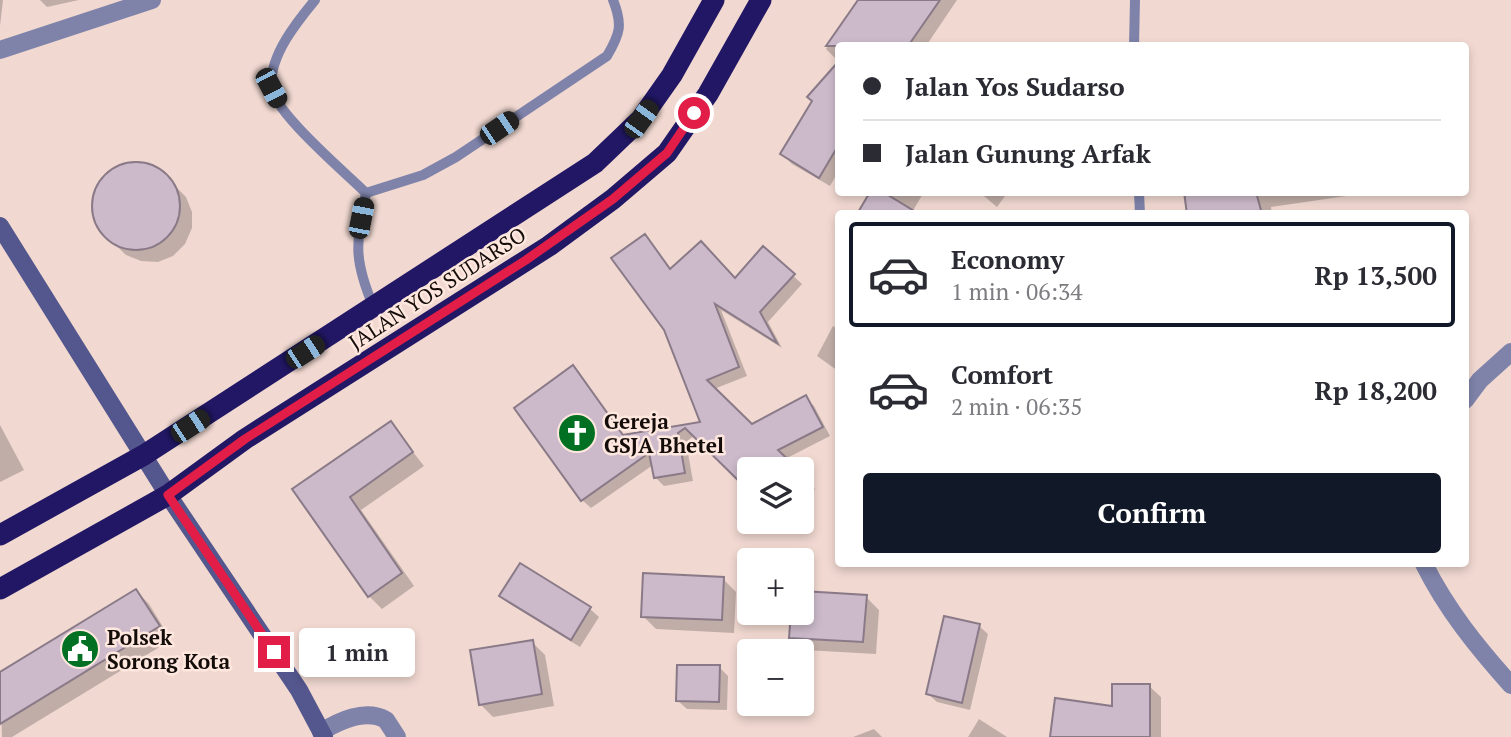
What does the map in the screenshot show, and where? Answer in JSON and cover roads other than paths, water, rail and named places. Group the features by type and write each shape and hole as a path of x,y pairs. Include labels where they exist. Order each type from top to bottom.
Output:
{"highway":[{"name":"JALAN YOS SUDARSO","path":"0,535 144,455 595,163 641,119 672,75 713,0"},
{"name":"JALAN YOS SUDARSO","path":"0,589 168,495 245,439 515,267 613,199 667,153 708,94 761,0"}],"main road":[{"path":"0,226 168,495 250,614 323,734"}],"street":[{"path":"0,50 152,0"},
{"path":"1469,395 1480,380 1511,352"},
{"path":"1425,567 1440,597 1470,639 1511,685"},
{"path":"323,734 338,722 367,716 386,720 397,737"}],"lane":[{"path":"315,0 275,60 271,88 285,114 366,193"},
{"path":"366,193 423,175 456,157 607,56 620,35 618,13 613,0"},
{"path":"1134,42 1135,0"},
{"path":"366,193 356,243 359,273 374,308"}],"place":[{"name":"Gereja GSJA Bhetel","path":"577,433"},
{"name":"Polsek Sorong Kota","path":"80,649"}]}
